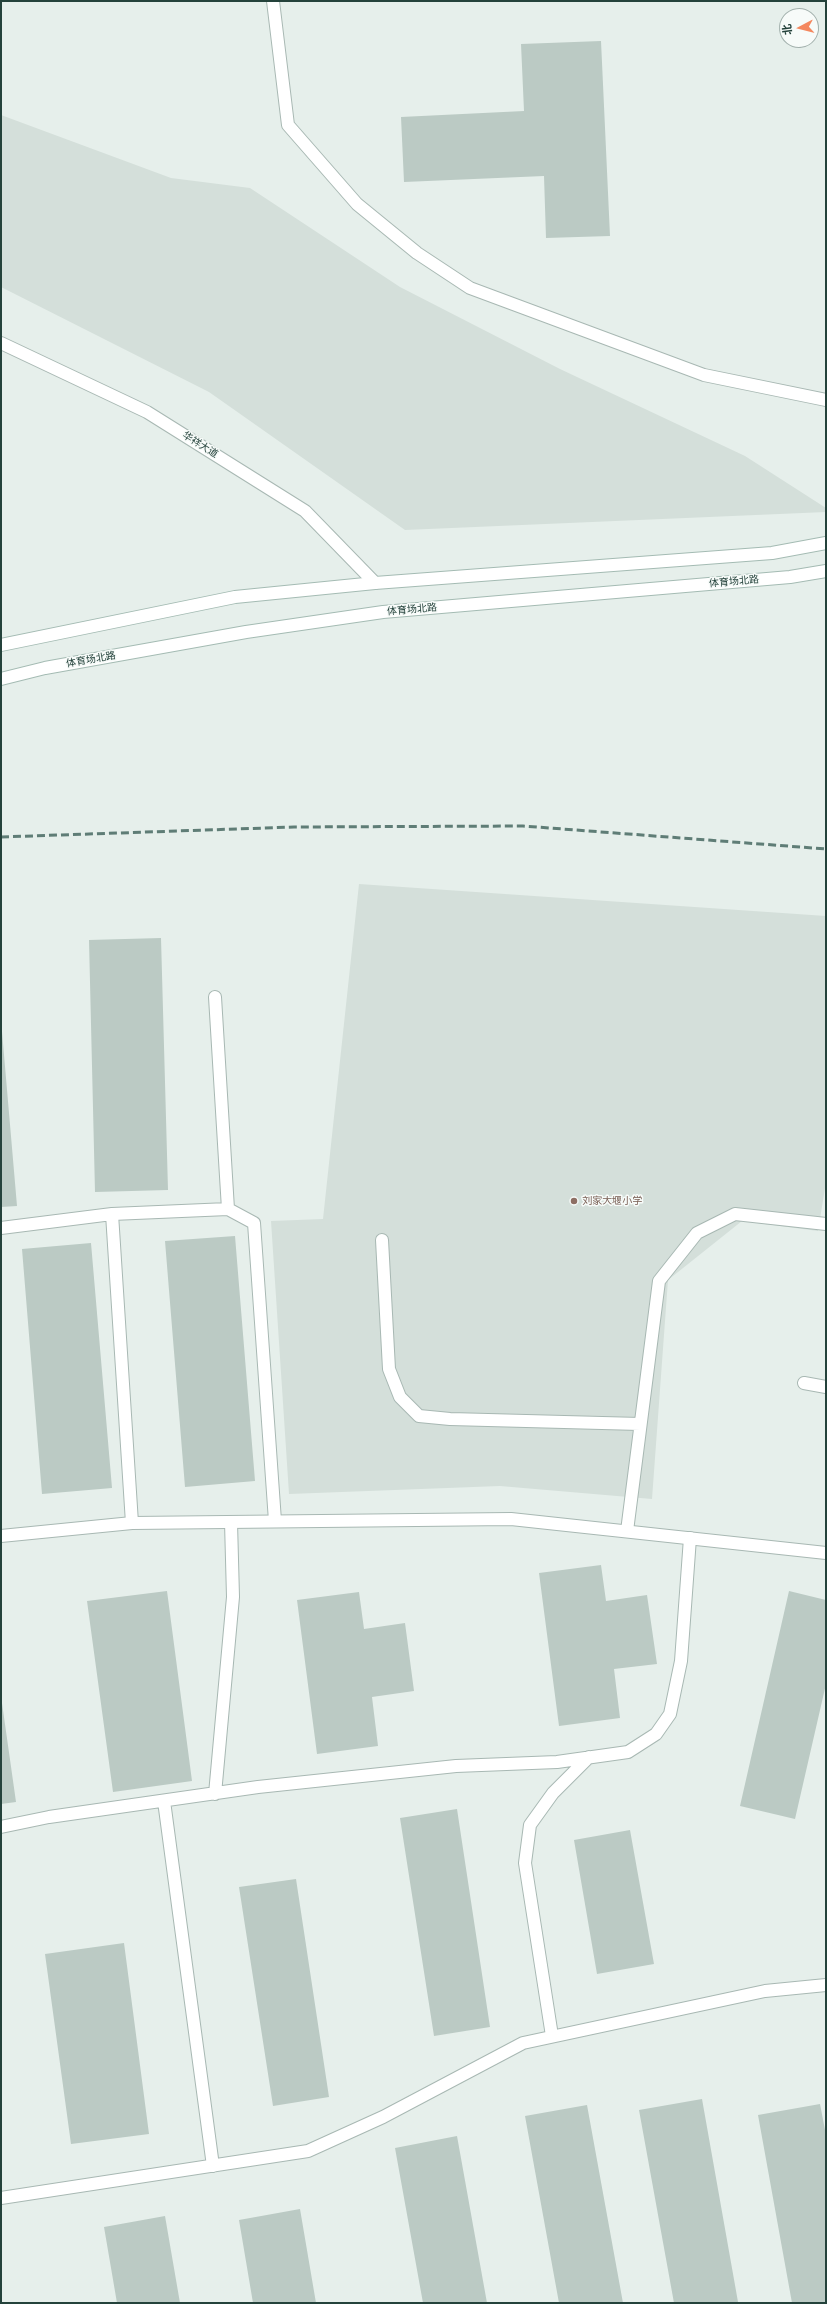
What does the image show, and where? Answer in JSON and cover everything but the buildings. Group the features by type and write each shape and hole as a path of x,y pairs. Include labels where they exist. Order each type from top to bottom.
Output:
{"street":[{"path":"273,1 288,125 357,204 417,253 470,288 704,375 826,400"},
{"name":"华祥大道","path":"1,343 147,412 304,511 375,583"},
{"path":"1,645 235,597 375,583 772,553 826,543"},
{"name":"体育场北路","path":"1,678 45,668 246,632 383,612 790,577 826,571"},
{"path":"215,997 228,1209"},
{"path":"1,1228 112,1214 228,1209 254,1223 275,1521"},
{"path":"112,1214 132,1523"},
{"path":"627,1531 659,1281 697,1233 735,1214 826,1224"},
{"path":"382,1240 389,1369 400,1397 419,1416 450,1419 640,1424"},
{"path":"804,1383 826,1387"},
{"path":"1,1536 132,1523 511,1518 826,1553"},
{"path":"215,1794 233,1596 231,1522"},
{"path":"1,1826 49,1817 215,1794 456,1766 557,1762 628,1752 656,1734 670,1714 681,1661 690,1538"},
{"path":"552,2036 525,1862 530,1825 553,1792 589,1757"},
{"path":"164,1801 212,2166"},
{"path":"1,2198 308,2151 383,2117 523,2042 765,1991 826,1985"}],"shaded area":[{"path":"1,115 171,178 250,188 400,287 560,369 745,456 826,508 826,512 405,530 209,392 1,287"},
{"name":"刘家大堰小学","path":"359,884 826,916 826,1182 818,1231 742,1221 668,1280 652,1499 500,1486 289,1494 271,1221 323,1219"}],"railway":[{"path":"1,837 294,827 523,826 826,849"}],"place":[{"name":"刘家大堰小学","path":"574,1201"}]}
